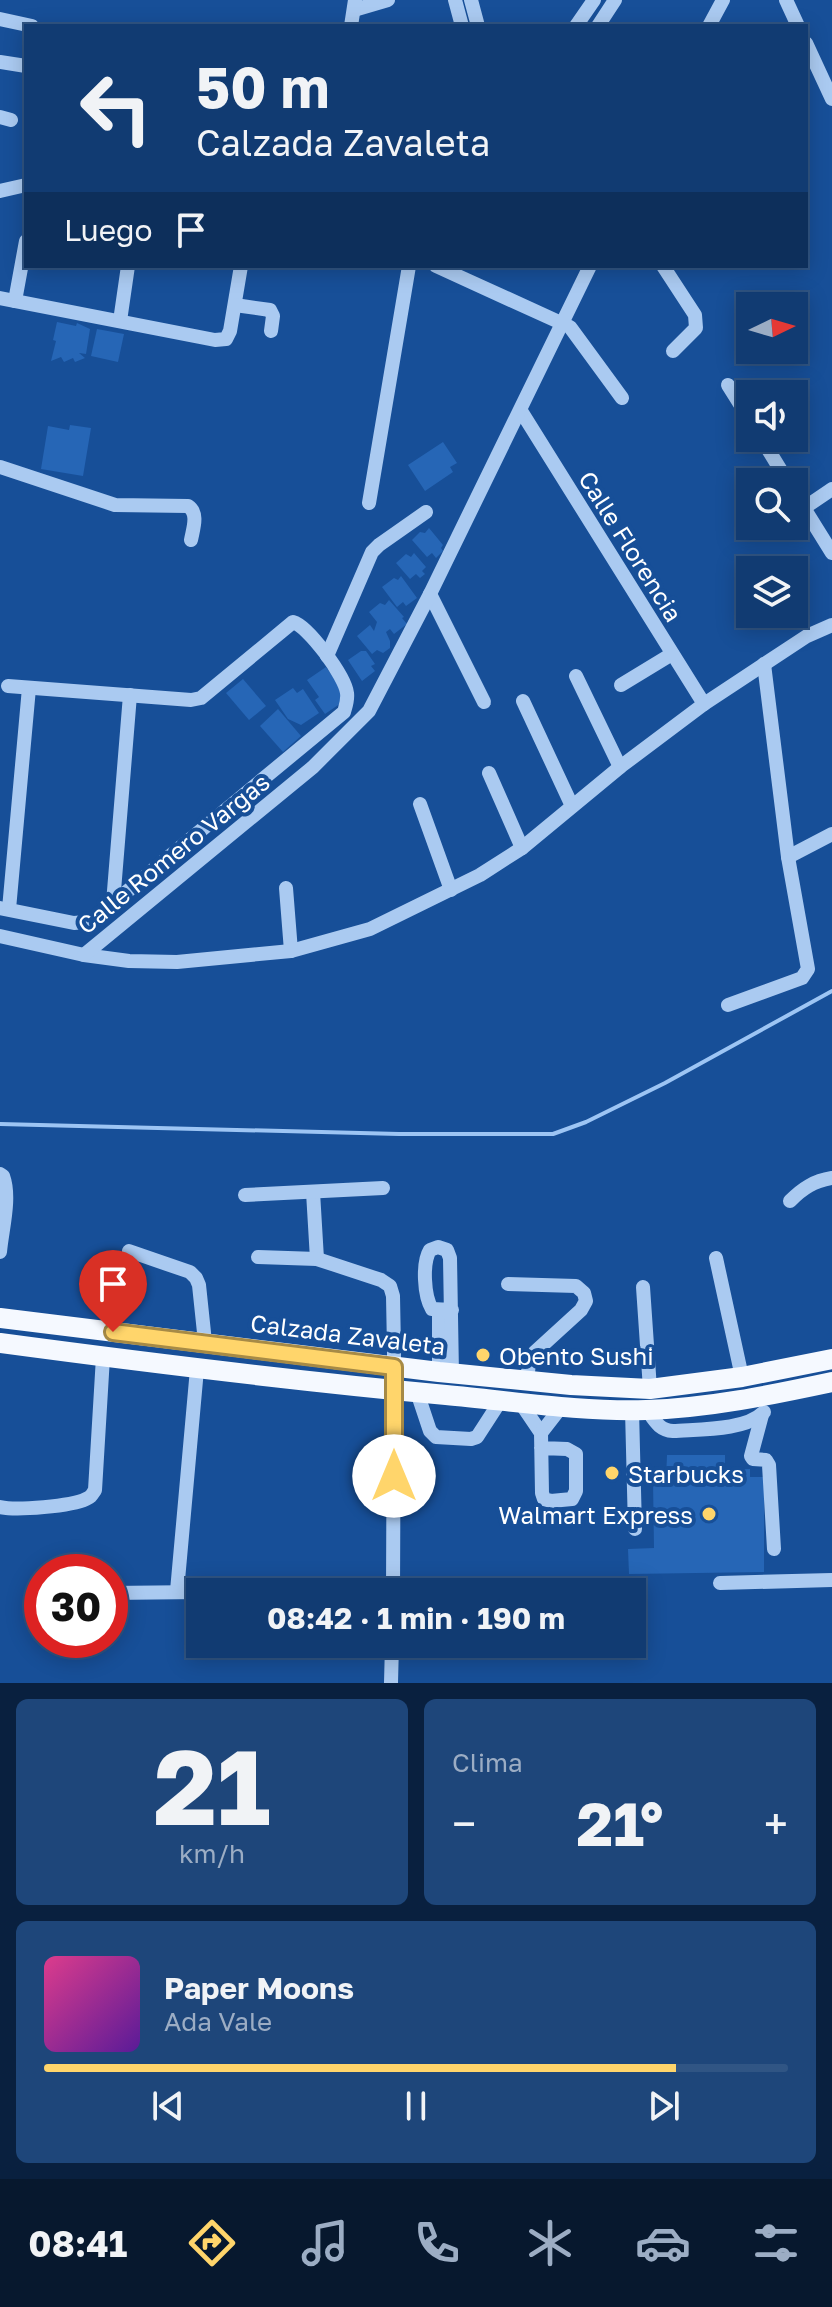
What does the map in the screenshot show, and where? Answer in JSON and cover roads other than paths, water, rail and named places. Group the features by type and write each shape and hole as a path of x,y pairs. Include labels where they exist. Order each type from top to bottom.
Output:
{"main road":[{"name":"Calzada Zavaleta","path":"0,1318 527,1381 643,1403 742,1377 832,1359"},
{"name":"Calzada Zavaleta","path":"0,1343 197,1369 562,1406 643,1403 692,1406 771,1395 832,1382"}],"street":[{"path":"354,5 388,0"},
{"path":"455,0 461,24"},
{"path":"471,0 477,24"},
{"path":"577,24 594,0"},
{"path":"599,24 615,0"},
{"path":"710,24 723,0"},
{"path":"786,0 797,24"},
{"path":"0,19 24,24"},
{"path":"808,47 830,88"},
{"path":"0,62 24,66"},
{"path":"0,191 24,185"},
{"path":"15,301 24,252"},
{"path":"120,321 128,268"},
{"path":"0,298 215,340 226,339 241,268"},
{"path":"369,503 409,268"},
{"path":"440,268 570,327 622,398"},
{"name":"Calle Romero Vargas","path":"84,955 306,772 364,717 430,594 589,268"},
{"path":"664,268 695,315 696,322 696,328 673,351"},
{"path":"235,305 270,310 273,316 271,331"},
{"path":"728,385 736,398"},
{"name":"Calle Florencia","path":"521,411 704,704"},
{"path":"0,467 115,505 188,506 195,514 191,540"},
{"path":"808,505 832,489"},
{"path":"327,656 372,552 426,512"},
{"path":"808,514 832,553"},
{"path":"430,594 484,702"},
{"path":"8,686 191,700 201,698 293,622 302,626 327,656 347,695 344,712 95,918 74,923 4,908 29,688"},
{"name":"Calle Romero Vargas","path":"84,955 129,961 177,962 291,951 370,929 480,875 522,848 620,767 704,704 807,636 832,625"},
{"path":"621,685 672,654"},
{"path":"728,1005 802,978 808,969 788,857 764,664"},
{"path":"576,676 620,767"},
{"path":"113,903 130,695"},
{"path":"523,701 572,806"},
{"path":"489,773 522,848"},
{"path":"420,804 451,890"},
{"path":"788,857 832,834"},
{"path":"286,888 291,951"},
{"path":"0,936 84,955"},
{"path":"790,1201 804,1188 819,1180 832,1178"},
{"path":"0,1252 3,1185"},
{"path":"245,1195 383,1188"},
{"path":"313,1192 317,1259"},
{"path":"129,1251 190,1272 196,1278 205,1342"},
{"path":"258,1257 317,1259 381,1280 390,1286 393,1296 394,1367 393,1578"},
{"path":"716,1258 742,1377"},
{"path":"508,1284 576,1286 584,1293 586,1301 581,1310 535,1352 529,1363 527,1381"},
{"path":"635,1529 643,1403 643,1287"},
{"path":"445,1373 446,1310"},
{"path":"0,1507 32,1509 80,1501 90,1497 95,1490 103,1357"},
{"path":"177,1591 197,1369"},
{"path":"417,1392 430,1431 440,1438 477,1437 510,1401 541,1441 562,1406"},
{"path":"771,1395 751,1456 766,1460 769,1465 774,1549"},
{"path":"643,1403 658,1427 665,1431 737,1425 762,1415"},
{"path":"720,1583 832,1580"},
{"path":"128,1592 186,1591"},
{"path":"391,1683 392,1658"}],"waterway":[{"path":"0,1124 399,1134 553,1134 586,1122 665,1083 832,991"}],"place":[{"name":"Obento Sushi","path":"483,1355"},
{"name":"Starbucks","path":"612,1473"},
{"name":"Walmart Express","path":"709,1514"}]}
